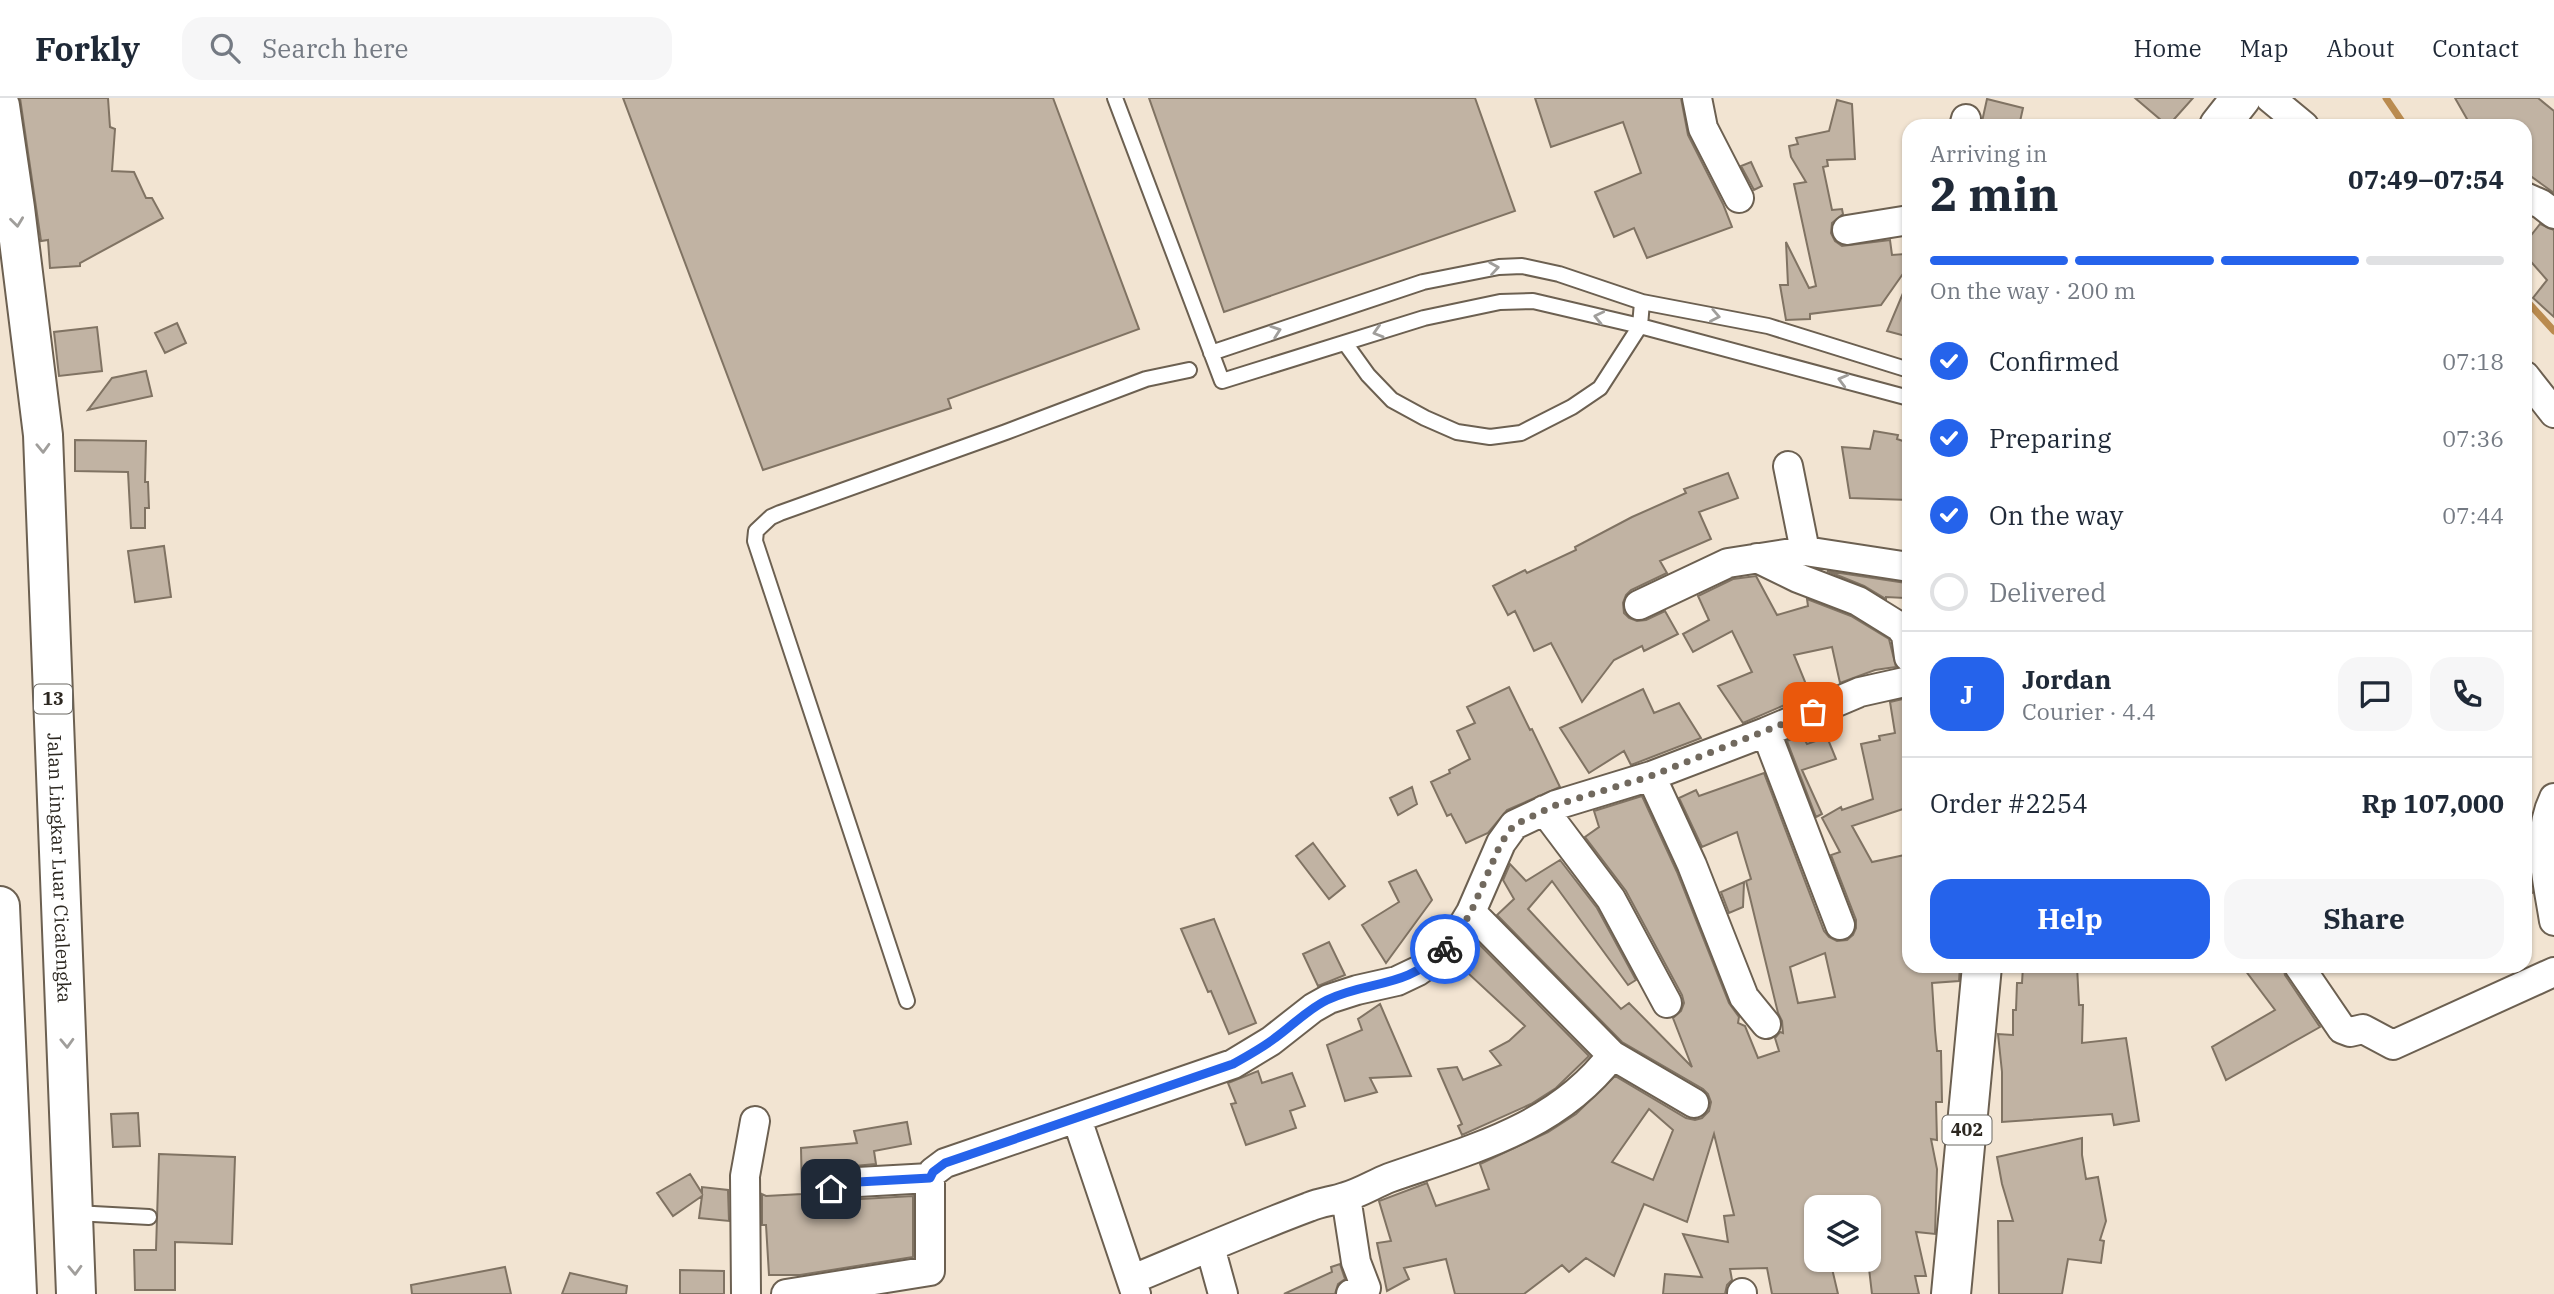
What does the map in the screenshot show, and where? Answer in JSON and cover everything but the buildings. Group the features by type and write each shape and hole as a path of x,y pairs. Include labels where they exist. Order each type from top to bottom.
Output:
{"main road":[{"path":"2224,119 2241,98"},
{"name":"Jalan Lingkar Luar Cicalengka","path":"0,106 43,435 76,1294"},
{"path":"0,906 17,1294"},
{"name":"402","path":"1951,1294 1981,973"}],"street":[{"path":"1697,98 1703,128 1739,198"},
{"path":"2270,98 2296,119"},
{"path":"2532,200 2554,214"},
{"path":"1847,230 1902,221"},
{"path":"2532,385 2554,412"},
{"path":"1788,466 1805,551"},
{"path":"1639,605 1728,563 1757,558 1805,551 1902,566"},
{"path":"1757,558 1857,601 1902,630"},
{"path":"786,1294 932,1283 930,1178 933,1172 945,1163 1233,1064 1271,1041 1329,999 1397,981 1418,971 1454,940 1471,912 1507,831 1514,825 1556,805 1651,776 1766,732 1860,692 1902,683"},
{"path":"1766,732 1840,925"},
{"path":"1651,776 1692,865 1744,997 1766,1024"},
{"path":"2554,798 2544,826 2543,851 2554,921"},
{"path":"1544,810 1611,900 1667,1003"},
{"path":"1471,912 1612,1055 1694,1103"},
{"path":"2304,973 2342,1028 2350,1032 2363,1029 2393,1045 2554,972"},
{"path":"1077,1119 1134,1286 1210,1247 1312,1205 1346,1197 1386,1180 1460,1155 1530,1125 1563,1104 1594,1079 1612,1055"},
{"path":"746,1294 745,1176 755,1121"},
{"path":"831,1189 858,1182 930,1178"},
{"path":"1346,1197 1356,1262 1366,1288 1350,1294"},
{"path":"1210,1247 1223,1294"}],"lane":[{"path":"1115,98 1222,381 1424,318 1500,302 1533,301 1640,326 1902,396"},
{"path":"1211,353 1423,282 1499,267 1522,266 1559,274 1642,302 1768,326 1902,368"},
{"path":"1345,342 1368,375 1392,400 1457,432 1490,437 1521,433 1572,407 1600,388 1640,326 1642,302"},
{"path":"907,1001 755,541 756,531 771,517 780,513 1146,379 1189,370"},
{"path":"74,1213 149,1217"}],"waterway":[{"path":"2386,98 2400,119"},
{"path":"2532,307 2554,331"}],"way so far":[{"path":"1445,949 1454,940 1471,912 1501,843 1507,831 1514,825 1556,805 1651,776 1813,712"}],"route":[{"path":"831,1189 858,1182 930,1178 938,1167 945,1163 1233,1064 1271,1041 1329,999 1397,981 1418,971 1445,949"}]}
